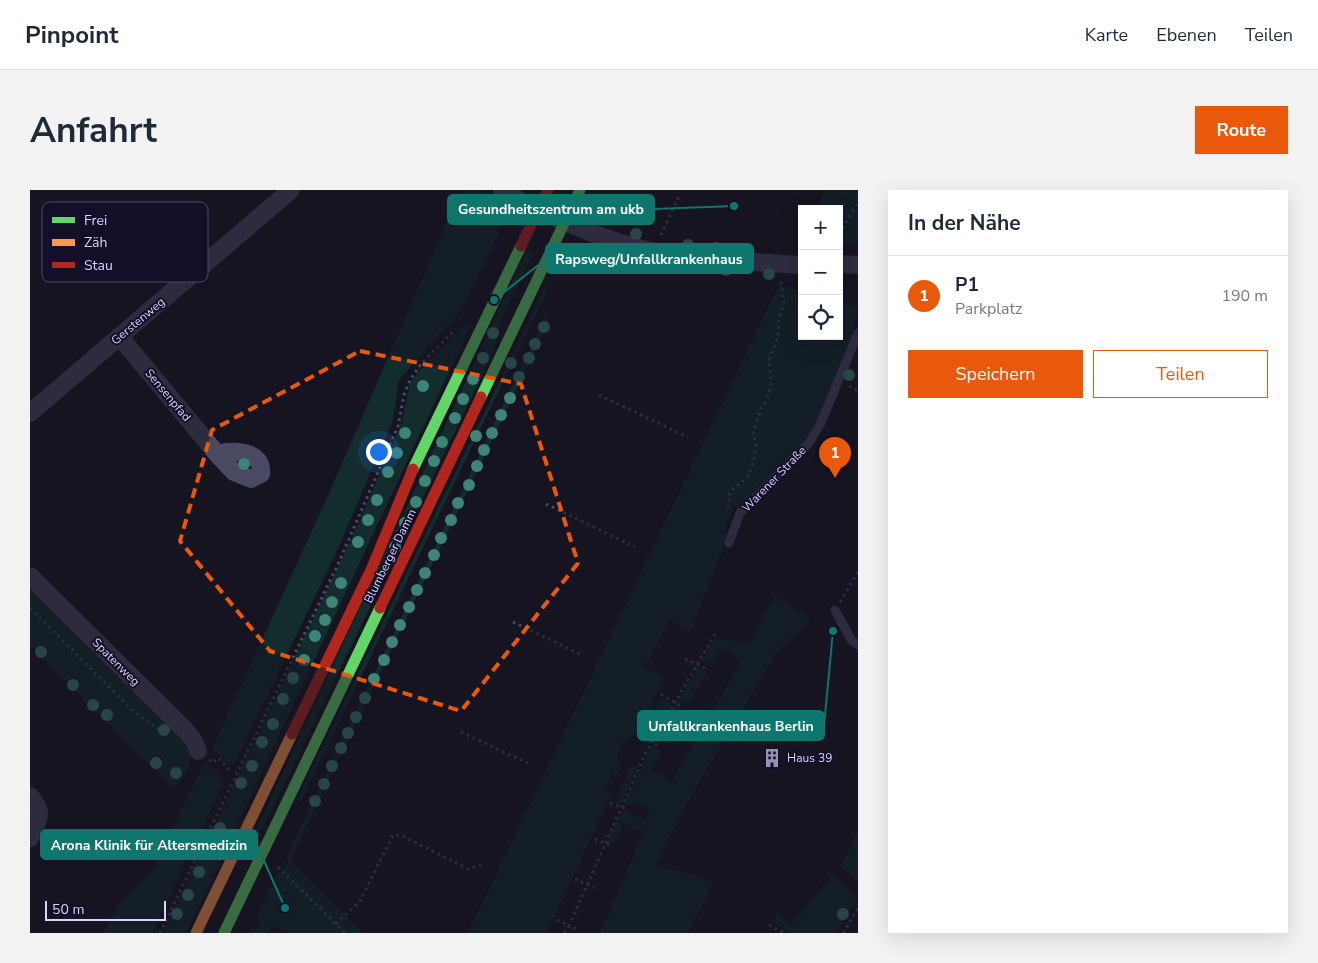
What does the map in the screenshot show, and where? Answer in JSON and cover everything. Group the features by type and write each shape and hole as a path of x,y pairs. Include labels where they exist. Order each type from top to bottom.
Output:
{"main road":[{"name":"Blumberger Damm","path":"196,933 371,570 422,448 548,190"},
{"name":"Blumberger Damm","path":"224,933 580,190"}],"street":[{"name":"Gerstenweg","path":"208,260 291,190"},
{"path":"502,190 566,221 656,252 798,265"},
{"path":"843,264 858,265"},
{"name":"Gerstenweg","path":"30,413 183,282"},
{"name":"Sensenpfad","path":"119,336 217,454"},
{"name":"Spatenweg","path":"30,576 186,731 194,741 198,751"},
{"path":"30,796 40,810 40,815 30,838"}],"lane":[{"name":"Warener Straße","path":"729,543 740,513 809,443 821,423 858,333"},
{"path":"835,610 852,641 858,645"}],"path":[{"path":"661,235 680,194"},
{"path":"843,227 858,203"},
{"path":"728,516 730,491 747,478 754,461 756,443 753,432 767,400 771,384 769,360 778,337 779,319 784,303 781,281"},
{"path":"160,933 339,562 398,426 404,395 410,380 422,364 462,324"},
{"path":"599,395 688,437"},
{"path":"546,504 635,547"},
{"path":"835,610 858,572"},
{"path":"30,608 134,712 163,732"},
{"path":"513,622 582,655"},
{"path":"564,933 569,926 621,807 652,742 715,634"},
{"path":"685,659 705,668"},
{"path":"661,694 682,707"},
{"path":"461,732 529,764"},
{"path":"638,734 660,747"},
{"path":"198,751 211,756 209,760 213,763 218,758 232,772"},
{"path":"610,803 627,809"},
{"path":"336,924 360,901 393,835 401,835 468,869 481,865"},
{"path":"595,838 612,846"},
{"path":"278,867 345,933"},
{"path":"575,879 594,888"},
{"path":"843,933 858,908"},
{"path":"557,920 576,929"},
{"path":"769,924 784,933"}],"highlighted area":[{"path":"360,351 521,384 578,563 461,711 270,651 180,541 212,430"}],"green space":[{"path":"461,190 480,190 490,195 498,205 501,219 497,237 462,308 451,324 436,337 399,380 393,420 337,551 234,764 228,765 212,749 326,500"},
{"path":"825,190 858,190 858,244 843,245 843,205 818,205"},
{"path":"526,252 533,254 502,317 493,353 252,851 247,849"},
{"path":"549,279 547,291 300,803 297,799"},
{"path":"779,285 798,289 798,340 843,340 843,302 858,307 850,347 816,423 796,454 756,489 742,505 735,506 725,525 728,536 691,631 670,620 645,667 665,678 635,734 623,741 617,755 620,768 616,776 612,774 604,791 611,794 547,933 468,933"},
{"path":"547,313 548,324 290,860 363,933 288,933 272,925 268,933 249,933 252,928 257,930 261,921 256,918 279,871 283,874 289,861 286,858"},
{"path":"465,325 470,327 230,840 214,832 214,827 357,527 402,422 410,383 419,371"},
{"path":"30,581 191,749 189,769 174,789 30,646"},
{"path":"775,596 810,618 803,628 775,655 688,801 655,865 714,881 707,898 687,933 600,933 644,832 623,823 613,844 607,842 621,810 645,819 649,808 632,801 630,806 624,804 652,745 662,751 651,770 672,781 742,660 721,648 712,663 705,659 702,664 700,663 715,637 749,645"},
{"path":"698,667 707,672 689,703 684,699 680,703 678,702"},
{"path":"662,698 672,703 651,740 642,734"},
{"path":"675,705 685,711 666,743 660,739 657,743 654,741"},
{"path":"205,762 222,777 224,782 152,933 104,933 119,904 150,875"},
{"path":"638,765 621,804 615,802 630,767"},
{"path":"858,830 858,881 840,866"},
{"path":"212,840 227,848 186,933 163,933 206,843"},
{"path":"833,874 857,898 836,933 791,933 773,922 777,915 792,924"}],"traffic: fast":[{"path":"481,397 580,190"},
{"path":"413,469 521,246"},
{"path":"224,933 380,608"}],"traffic: slow":[{"path":"196,933 292,734"}],"traffic: jam":[{"path":"521,246 548,190"},
{"path":"380,608 481,397"},
{"path":"292,734 371,570 413,469"}],"place":[{"name":"Gesundheitszentrum am ukb","path":"734,206"},
{"name":"Rapsweg/Unfallkrankenhaus","path":"494,300"},
{"name":"P1","path":"835,478"},
{"name":"Unfallkrankenhaus Berlin","path":"833,631"},
{"name":"Haus 39","path":"772,758"},
{"name":"Arona Klinik für Altersmedizin","path":"285,908"}]}
